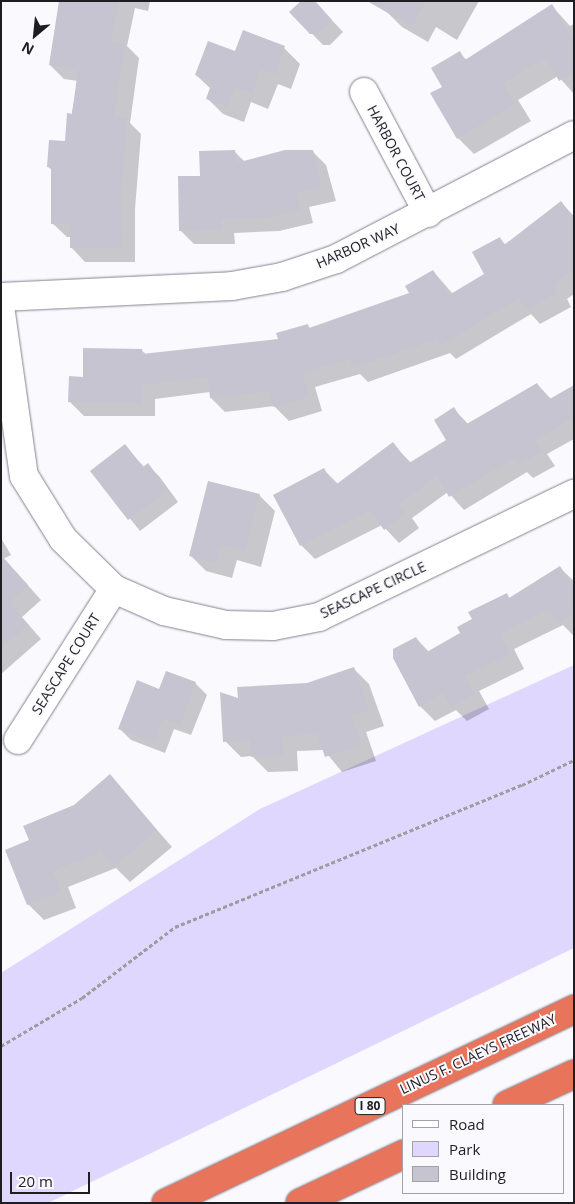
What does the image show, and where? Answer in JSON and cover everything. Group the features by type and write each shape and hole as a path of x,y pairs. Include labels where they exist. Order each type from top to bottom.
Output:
{"highway":[{"name":"LINUS F. CLAEYS FREEWAY","path":"166,1203 574,1008"},
{"path":"509,1104 574,1074"},
{"path":"300,1203 402,1155"}],"street":[{"name":"HARBOR COURT","path":"364,92 428,213"},
{"name":"HARBOR WAY","path":"1,296 232,286 282,277 336,259 428,213 574,134"},
{"name":"SEASCAPE CIRCLE","path":"1,313 24,476 63,539 114,589 164,611 226,625 273,626 319,617 574,494"},
{"name":"SEASCAPE COURT","path":"18,740 114,589"}],"path":[{"path":"1,1046 82,998 175,926 522,785 574,760"}],"green space":[{"path":"574,665 574,948 48,1203 1,1203 1,973 260,809"}],"building":[{"path":"59,1 119,1 111,41 125,43 114,117 127,118 121,194 122,248 70,248 70,223 51,224 51,167 47,167 49,140 65,141 67,113 72,114 78,70 49,65"},
{"path":"301,1 315,1 332,20 318,34 310,34 289,12"},
{"path":"367,1 426,1 412,27"},
{"path":"552,4 574,41 574,72 559,81 546,58 503,83 515,104 457,139 430,93 442,87 431,68 460,51 465,60"},
{"path":"243,30 285,46 275,74 261,69 252,93 235,87 227,107 206,99 212,82 195,75 208,41 235,51"},
{"path":"235,150 236,163 285,150 313,150 322,187 296,193 300,209 265,218 221,219 221,230 179,231 178,176 200,176 199,151"},
{"path":"561,201 574,218 574,269 554,284 558,293 525,310 519,298 441,345 437,339 353,368 350,359 302,373 309,397 273,407 269,391 210,398 208,377 142,385 142,403 68,402 69,376 83,377 83,348 142,349 142,354 278,339 276,333 308,324 309,328 409,293 405,286 433,270 449,295 484,274 472,252 500,237 504,245"},
{"path":"537,383 548,400 574,385 574,417 535,440 542,452 518,465 514,458 449,497 437,476 399,504 406,513 384,530 370,511 300,546 273,495 324,468 334,486 393,442 409,463 446,440 434,420 454,407 465,425"},
{"path":"125,444 143,467 148,463 168,490 128,520 90,471"},
{"path":"208,481 260,494 245,551 221,545 216,563 189,556"},
{"path":"1,555 28,585 9,603 28,625 1,648"},
{"path":"560,566 574,588 574,613 558,623 550,609 500,634 510,654 465,676 475,694 450,707 443,693 419,707 393,658 393,649 416,637 425,653 460,633 457,627 472,619 468,612 507,593 509,598"},
{"path":"354,667 369,710 351,716 361,745 325,757 317,734 282,736 283,755 251,757 250,740 223,742 220,692 238,698 237,687 307,683"},
{"path":"166,671 196,682 180,725 163,718 154,743 118,729 137,680 159,689"},
{"path":"110,774 157,830 113,867 101,852 53,871 61,892 27,905 5,850 29,840 23,826 74,805"}]}
